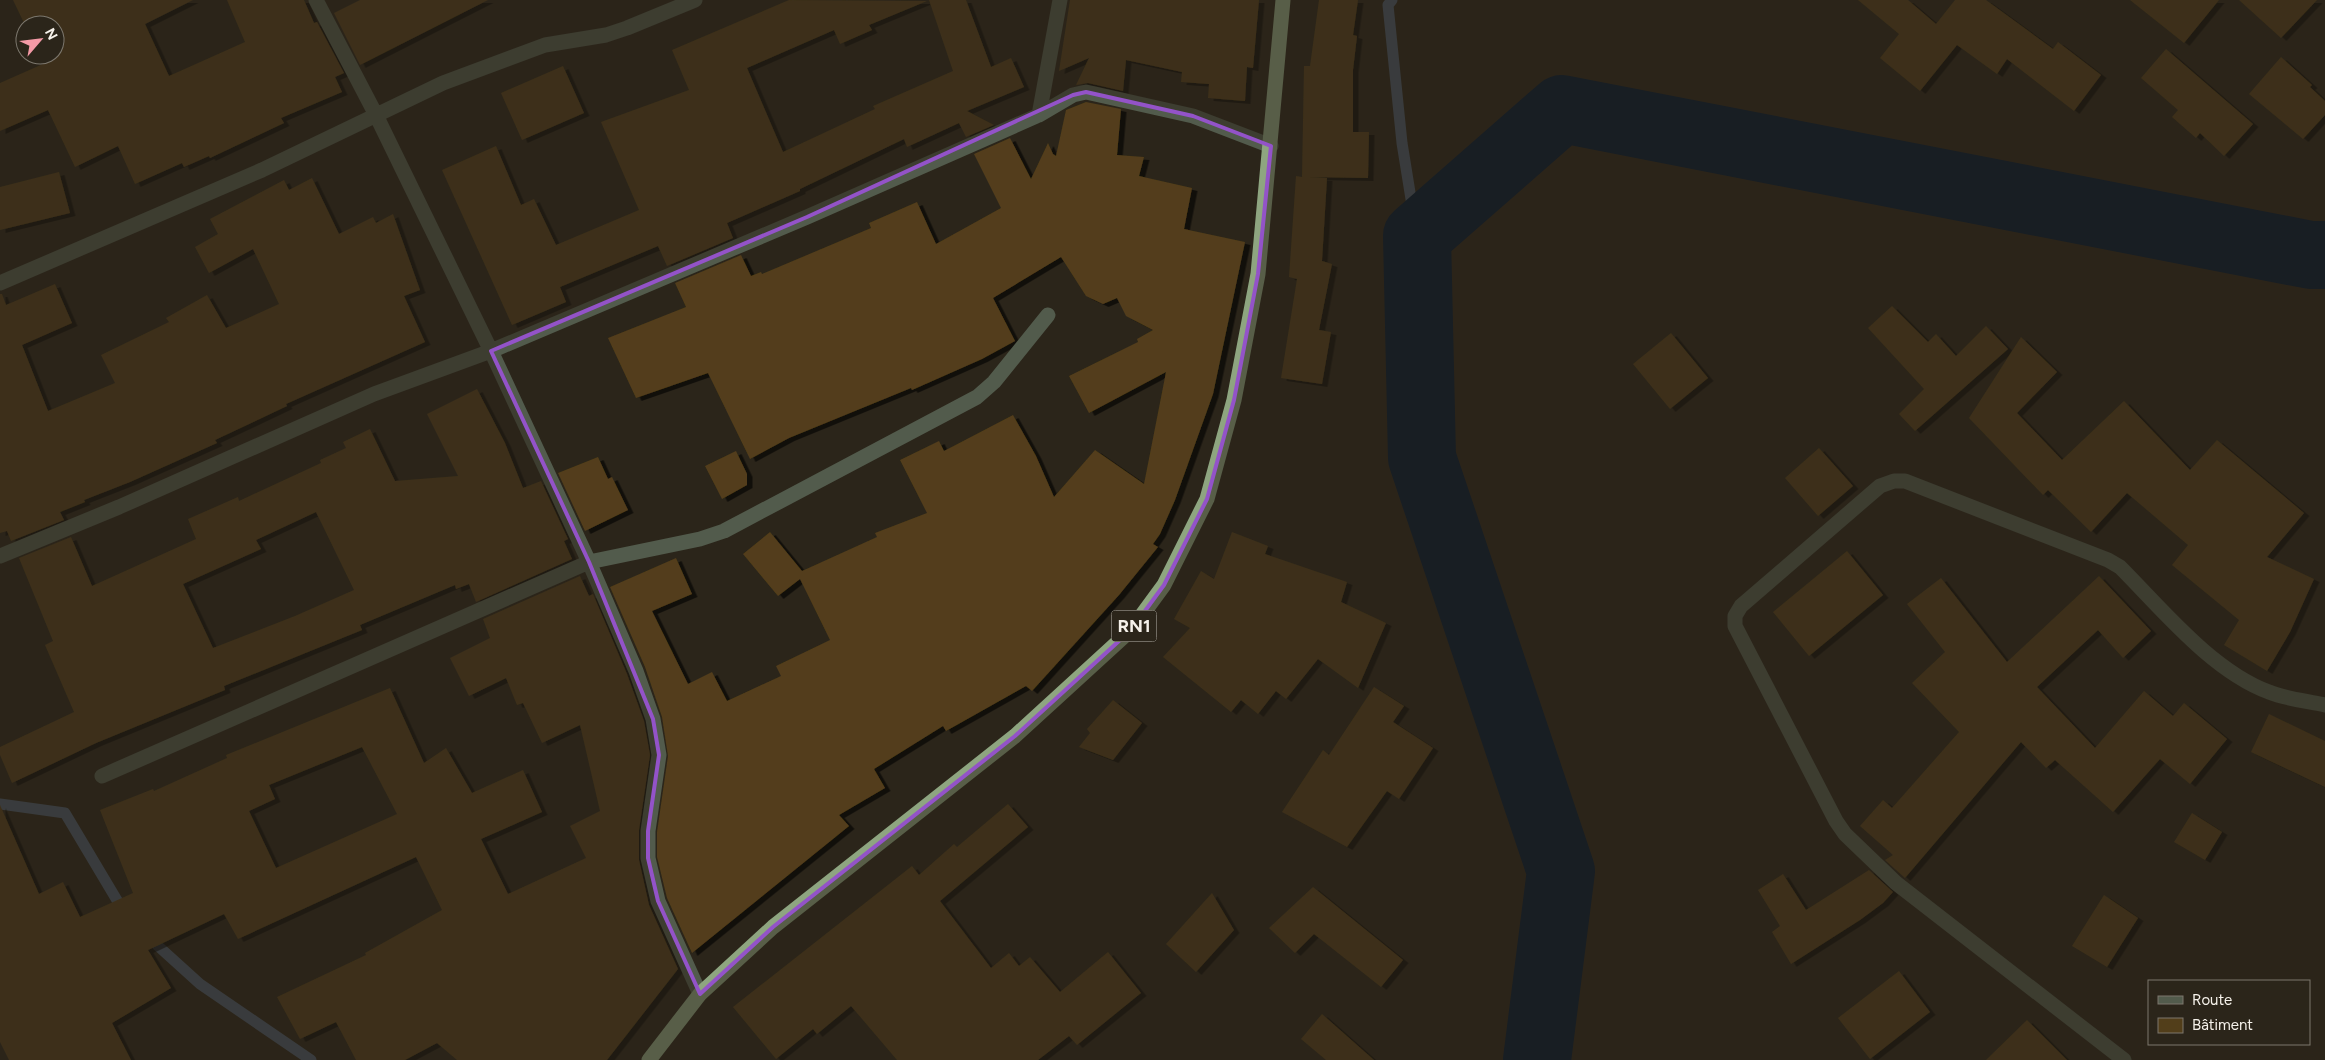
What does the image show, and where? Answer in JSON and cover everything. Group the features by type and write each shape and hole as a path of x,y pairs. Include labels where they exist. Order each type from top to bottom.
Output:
{"highway":[{"name":"RN1","path":"649,1060 700,994 773,927 1015,736 1131,630 1164,585 1207,499 1234,400 1258,274 1283,0"}],"street":[{"path":"316,0 376,115 491,351 589,562 636,671 653,719 659,754 648,831 648,858 658,901 700,994"},
{"path":"0,283 262,170 443,83 516,55 546,46 613,32 695,0"},
{"path":"1039,114 1060,0"},
{"path":"0,556 119,507 374,394 491,351 806,217 1039,114 1074,95 1086,92 1193,116 1271,146"},
{"path":"102,776 589,562 700,539 724,531 968,401 994,382 1048,315"},
{"path":"2124,1060 1896,883 1845,834 1836,821 1735,626 1735,616 1741,606 1880,486 1894,481 1904,481 2108,560 2120,568 2209,656 2234,673 2269,692 2325,705"}],"highlighted area":[{"path":"1086,92 1193,116 1271,146 1258,274 1234,400 1207,499 1164,585 1131,630 1015,736 773,927 700,994 658,901 648,858 648,831 659,755 653,719 589,562 491,351 807,217 1073,95"}],"building":[{"path":"13,0 193,0 145,24 169,76 245,42 227,0 304,0 314,23 317,22 344,73 335,77 342,92 281,118 284,123 210,158 209,156 184,167 182,163 135,184 118,146 75,167 48,110 0,131 0,83 41,65 65,65 65,15 20,15"},
{"path":"360,0 488,0 360,65 334,13"},
{"path":"789,0 927,1 869,25 872,30 840,44 834,30 747,68 783,152 875,109 873,106 953,71 929,0 966,0 991,67 1011,58 1024,87 967,111 994,125 966,137 959,123 907,147 904,139 800,189 800,191 727,223 733,238 667,266 658,246 560,287 566,302 512,325 442,170 496,146 521,205 534,199 556,245 639,210 601,122 689,90 672,50"},
{"path":"1070,0 1259,0 1253,68 1247,67 1245,101 1208,98 1209,84 1181,82 1182,72 1126,60 1123,91 1088,83 1076,85 1089,58 1059,71"},
{"path":"1319,0 1358,0 1353,35 1357,36 1353,70 1353,132 1369,132 1368,178 1309,177 1327,178 1322,261 1332,264 1319,330 1331,332 1322,384 1281,378 1297,279 1289,277 1296,176 1302,177 1304,66 1310,66"},
{"path":"1858,0 1908,0 1936,24 1955,0 1986,0 2053,49 2058,42 2101,75 2074,111 2007,59 1997,74 1957,45 1920,91 1880,58 1899,34"},
{"path":"2130,0 2219,0 2184,43"},
{"path":"2239,0 2317,0 2281,38"},
{"path":"2166,49 2253,124 2224,156 2200,133 2196,138 2172,117 2178,110 2141,78"},
{"path":"2281,57 2312,85 2310,87 2325,101 2325,115 2303,139 2249,94"},
{"path":"563,66 584,113 522,140 501,93"},
{"path":"1086,102 1121,109 1117,155 1144,157 1139,176 1192,188 1184,229 1245,242 1213,394 1175,500 1160,534 1153,544 1158,547 1119,595 1032,691 1026,686 946,731 943,726 874,769 885,788 839,815 849,826 692,953 667,898 657,857 657,832 668,756 662,717 645,667 610,587 676,558 692,594 652,611 688,684 712,672 727,701 781,676 776,666 830,640 800,579 778,596 743,554 770,532 802,571 877,537 875,533 927,513 900,460 939,441 944,451 1013,415 1036,456 1054,497 1095,450 1144,484 1166,372 1089,413 1069,376 1138,342 1137,339 1153,330 1126,316 1117,298 1103,304 1086,296 1061,257 993,298 1015,341 982,359 912,390 911,388 789,438 750,459 708,373 636,398 608,338 686,307 675,283 741,255 751,276 761,272 762,274 871,228 869,223 917,202 936,244 1001,208 974,154 1010,138 1031,179 1048,143 1053,154 1056,156 1066,110"},
{"path":"59,172 70,213 0,230 0,187"},
{"path":"312,178 339,234 373,217 376,223 393,214 420,290 404,296 425,342 286,404 287,406 215,440 217,443 130,482 84,500 85,502 60,512 64,520 11,541 7,531 0,533 0,294 2,294 6,305 55,284 72,323 22,345 48,411 115,383 101,355 169,322 166,318 207,295 226,328 279,304 253,249 209,273 195,247 218,234 210,219 284,180 289,190"},
{"path":"1892,306 1928,342 1936,334 1956,356 1986,326 2008,349 1915,431 1899,414 1924,389 1868,328"},
{"path":"1671,333 1708,378 1670,409 1633,364"},
{"path":"2021,337 2057,372 2017,413 2062,460 2124,401 2190,470 2217,440 2304,513 2267,557 2314,579 2290,632 2267,671 2224,645 2239,620 2172,565 2188,545 2127,493 2091,532 2048,490 2043,495 1969,418"},
{"path":"477,389 505,443 523,488 541,481 568,539 564,541 572,559 476,602 469,584 456,589 455,585 360,625 362,630 224,686 225,690 96,743 12,783 0,755 0,747 74,712 45,645 53,641 19,558 71,537 92,586 196,539 188,519 238,497 239,501 321,463 320,460 346,448 343,442 370,429 395,481 458,476 427,414","holes":["316,512 354,590 295,616 213,648 183,584 261,549 256,540"]},
{"path":"1819,448 1853,486 1818,516 1785,478"},
{"path":"736,451 747,474 747,485 722,499 705,466"},
{"path":"598,457 608,479 612,477 628,510 585,531 558,473"},
{"path":"1232,532 1268,546 1265,554 1347,582 1341,602 1386,623 1358,688 1318,659 1286,699 1276,691 1258,714 1241,700 1231,712 1163,657 1190,628 1174,619 1201,571 1214,579"},
{"path":"1847,551 1883,595 1809,656 1773,612"},
{"path":"580,576 589,596 593,594 627,674 644,721 650,755 639,830 639,860 649,905 678,969 607,1060 457,1060 437,1043 405,1060 356,1060 336,1022 300,1039 277,997 366,955 365,953 442,910 416,857 238,939 224,914 148,950 171,988 112,1023 131,1060 9,1060 0,1042 0,805 39,894 63,882 80,917 133,893 100,810 153,789 154,791 227,758 226,755 390,688 424,763 446,748 472,793 523,770 542,812 481,839 508,894 586,858 570,826 600,811 580,725 542,743 523,703 517,705 506,678 469,696 450,658 490,638 483,619","holes":["362,747 397,814 276,868 249,811 275,799 269,785"]},
{"path":"2099,576 2151,631 2123,658 2098,630 2037,687 2095,748 2144,691 2173,716 2184,703 2227,739 2190,784 2160,759 2113,812 2055,760 2046,768 2021,742 1905,878 1885,860 1893,855 1860,826 1883,800 1892,808 1959,732 1912,683 1945,652 1907,604 1941,578 2007,662"},
{"path":"1374,687 1404,706 1393,722 1433,748 1399,799 1387,791 1347,847 1282,812 1323,750 1329,755"},
{"path":"1113,700 1142,723 1113,760 1079,747 1090,733 1087,729"},
{"path":"2269,714 2325,741 2325,787 2251,752"},
{"path":"1008,804 1028,827 940,901 991,968 1009,953 1019,966 1030,957 1060,992 1108,952 1141,993 1077,1045 1069,1036 1038,1060 897,1060 851,1006 817,1034 813,1029 776,1059 733,1007 912,866 919,875 954,844 957,847"},
{"path":"2192,813 2222,832 2205,860 2174,842"},
{"path":"1869,870 1893,892 1883,903 1860,920 1791,964 1772,932 1780,926 1758,890 1783,874 1806,910"},
{"path":"1313,887 1403,960 1381,987 1314,934 1295,953 1269,928"},
{"path":"1212,893 1234,930 1196,972 1166,944"},
{"path":"2104,895 2138,918 2107,967 2072,946"},
{"path":"1899,971 1930,1012 1870,1059 1838,1018"},
{"path":"1322,1014 1374,1060 1326,1060 1301,1039"},
{"path":"2027,1020 2067,1060 1986,1060"}],"waterway":[{"path":"1392,0 1388,5 1402,143 1417,236"},
{"path":"1537,1060 1561,871 1422,458 1417,236 1562,109 2311,255 2325,255"},
{"path":"0,804 65,813 124,912"},
{"path":"147,936 200,984 311,1060"}]}
